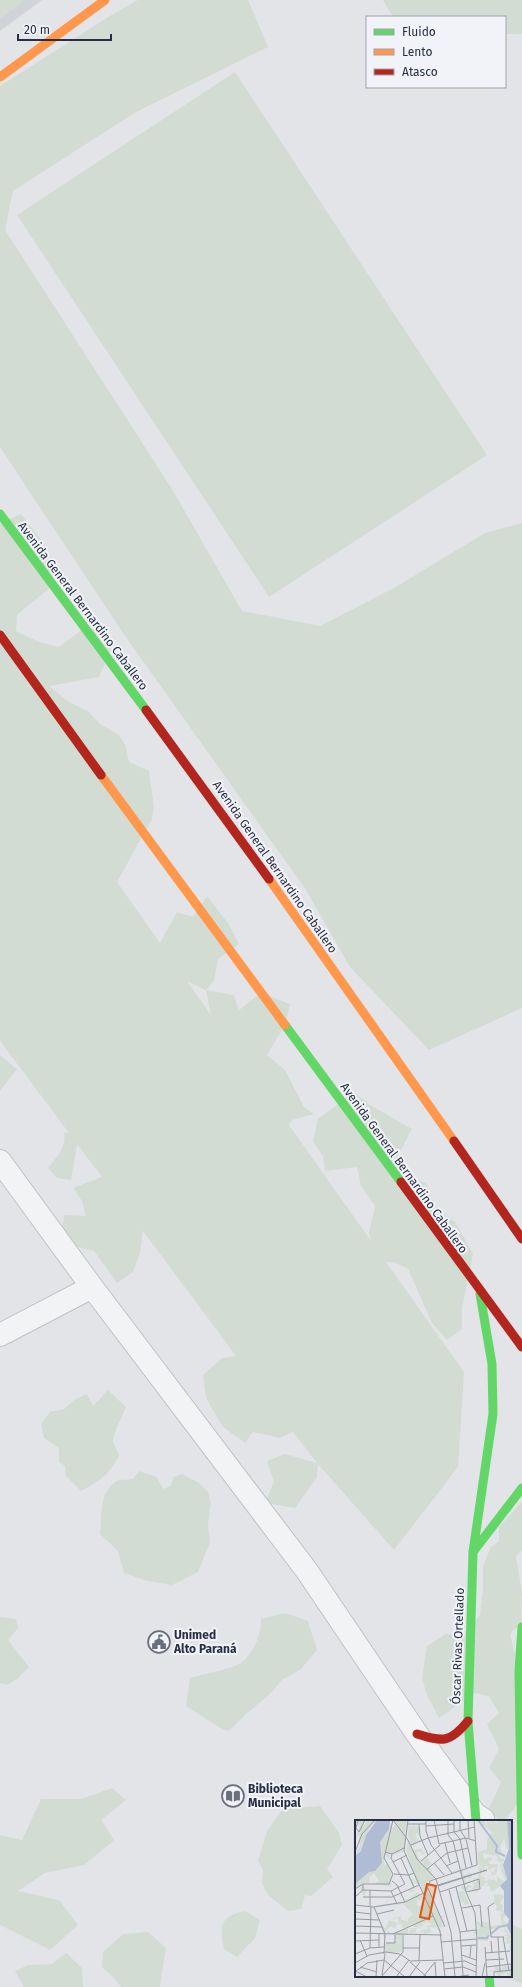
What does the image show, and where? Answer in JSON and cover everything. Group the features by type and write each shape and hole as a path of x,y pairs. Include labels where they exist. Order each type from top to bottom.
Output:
{"main road":[{"path":"0,77 105,0"},
{"name":"Avenida General Bernardino Caballero","path":"0,514 210,796 424,1096 522,1239"},
{"name":"Avenida General Bernardino Caballero","path":"0,635 522,1347"},
{"name":"Óscar Rivas Ortellado","path":"479,1819 468,1721 473,1552 494,1414 492,1364 480,1291"},
{"path":"473,1552 522,1488"},
{"path":"518,1847 519,1671 522,1627"},
{"path":"417,1734 440,1741 450,1740 457,1736 468,1721"},
{"path":"489,1977 490,1987"}],"street":[{"path":"0,1161 92,1287 307,1571 417,1734 479,1819"},
{"path":"0,1335 92,1287"}],"shaded area":[{"path":"0,0 42,0 0,31"},
{"path":"0,0 22,0 21,3 0,19"},
{"path":"138,0 248,0 268,47 136,112 13,191 5,230 172,489 242,611 320,626 394,588 485,533 522,523 522,1008 429,1050 350,967 306,890 125,636 0,447 0,86 113,14"},
{"path":"383,0 522,0 522,34 506,34 506,16 392,16"},
{"path":"235,72 487,455 269,597 17,215"},
{"path":"21,514 44,544 53,585 17,615 16,631 39,642 59,647 84,628 104,632 110,651 99,677 49,686 69,702 88,711 100,724 119,735 125,745 129,762 149,771 154,807 152,819 117,882 160,943 177,912 193,917 207,896 228,923 239,944 218,959 214,981 206,990 234,995 239,1010 261,993 290,1004 285,1025 267,1055 285,1070 304,1107 314,1114 292,1120 289,1125 371,1241 369,1232 375,1206 361,1186 357,1167 325,1171 323,1156 313,1142 318,1119 354,1092 370,1105 412,1129 395,1161 403,1175 426,1183 435,1208 455,1222 473,1254 462,1309 462,1329 447,1340 432,1323 408,1269 394,1262 386,1262 464,1372 458,1467 394,1550 318,1464 317,1477 295,1508 265,1503 274,1482 267,1461 285,1454 317,1463 293,1432 280,1438 253,1432 245,1443 223,1427 206,1398 203,1375 222,1358 236,1356 143,1231 140,1253 133,1272 117,1283 94,1251 74,1246 62,1230 64,1215 86,1216 82,1201 73,1188 102,1177 77,1144 71,1180 57,1178 48,1168 62,1148 65,1138 64,1133 69,1133 0,1041 0,524","holes":["187,981 206,990 211,1015"]},
{"path":"0,1055 17,1069 0,1091"},
{"path":"108,1390 126,1407 115,1432 113,1442 119,1455 116,1462 104,1476 94,1484 81,1491 66,1476 65,1466 59,1462 59,1448 44,1438 41,1424 50,1412 64,1409 74,1400 87,1394 93,1406"},
{"path":"139,1471 157,1477 163,1489 171,1486 173,1477 182,1474 199,1483 208,1492 211,1502 208,1525 210,1542 198,1572 172,1585 147,1581 124,1573 118,1551 100,1534 102,1504 107,1491 111,1485 117,1481 133,1479"},
{"path":"522,1502 522,1550 516,1556 522,1593 521,1623 510,1634 519,1671 520,1801 505,1820 500,1820 487,1813 501,1782 489,1768 499,1749 487,1724 499,1713 489,1696 475,1693 439,1718 427,1695 422,1678 427,1646 446,1634 463,1635 480,1615 483,1590 483,1566 491,1547 499,1541 499,1527"},
{"path":"285,1613 308,1621 317,1650 301,1669 282,1680 270,1694 246,1714 229,1731 222,1729 186,1706 190,1678 241,1663 250,1654 256,1643 260,1631 261,1619"},
{"path":"0,1617 16,1619 18,1628 8,1640 29,1667 17,1679 7,1685 0,1683"},
{"path":"112,1788 126,1800 101,1820 114,1840 84,1865 45,1873 18,1891 59,1900 78,1925 50,1950 0,1925 0,1835 22,1840 41,1799 81,1799"},
{"path":"320,1806 339,1833 342,1845 327,1869 333,1877 311,1896 305,1895 301,1909 288,1911 268,1895 262,1883 263,1870 258,1861 267,1831 283,1809"},
{"path":"245,1911 260,1920 255,1938 237,1957 224,1949 222,1928 223,1923 230,1916"},
{"path":"512,1924 522,1929 522,1983 503,1977 512,1977"},
{"path":"148,1932 166,1948 160,1987 121,1987 102,1967 103,1952 123,1934"},
{"path":"66,1953 82,1968 83,1987 24,1987 15,1971 28,1965 52,1964"}],"traffic: fast":[{"path":"0,514 146,710"},
{"path":"285,1025 401,1182"},
{"path":"473,1552 493,1414 492,1364 480,1294"},
{"path":"476,1820 468,1721 473,1552 522,1488"},
{"path":"522,1627 519,1671 522,1855"},
{"path":"489,1977 490,1987"}],"traffic: slow":[{"path":"0,77 105,0"},
{"path":"101,775 285,1025"},
{"path":"269,879 454,1141"}],"traffic: jam":[{"path":"0,635 101,775"},
{"path":"146,710 269,879"},
{"path":"454,1141 522,1239"},
{"path":"401,1182 522,1347"},
{"path":"417,1734 433,1738 446,1739 456,1733 468,1721"}],"place":[{"name":"Unimed Alto Paraná","path":"159,1642"},
{"name":"Biblioteca Municipal","path":"233,1796"}]}
